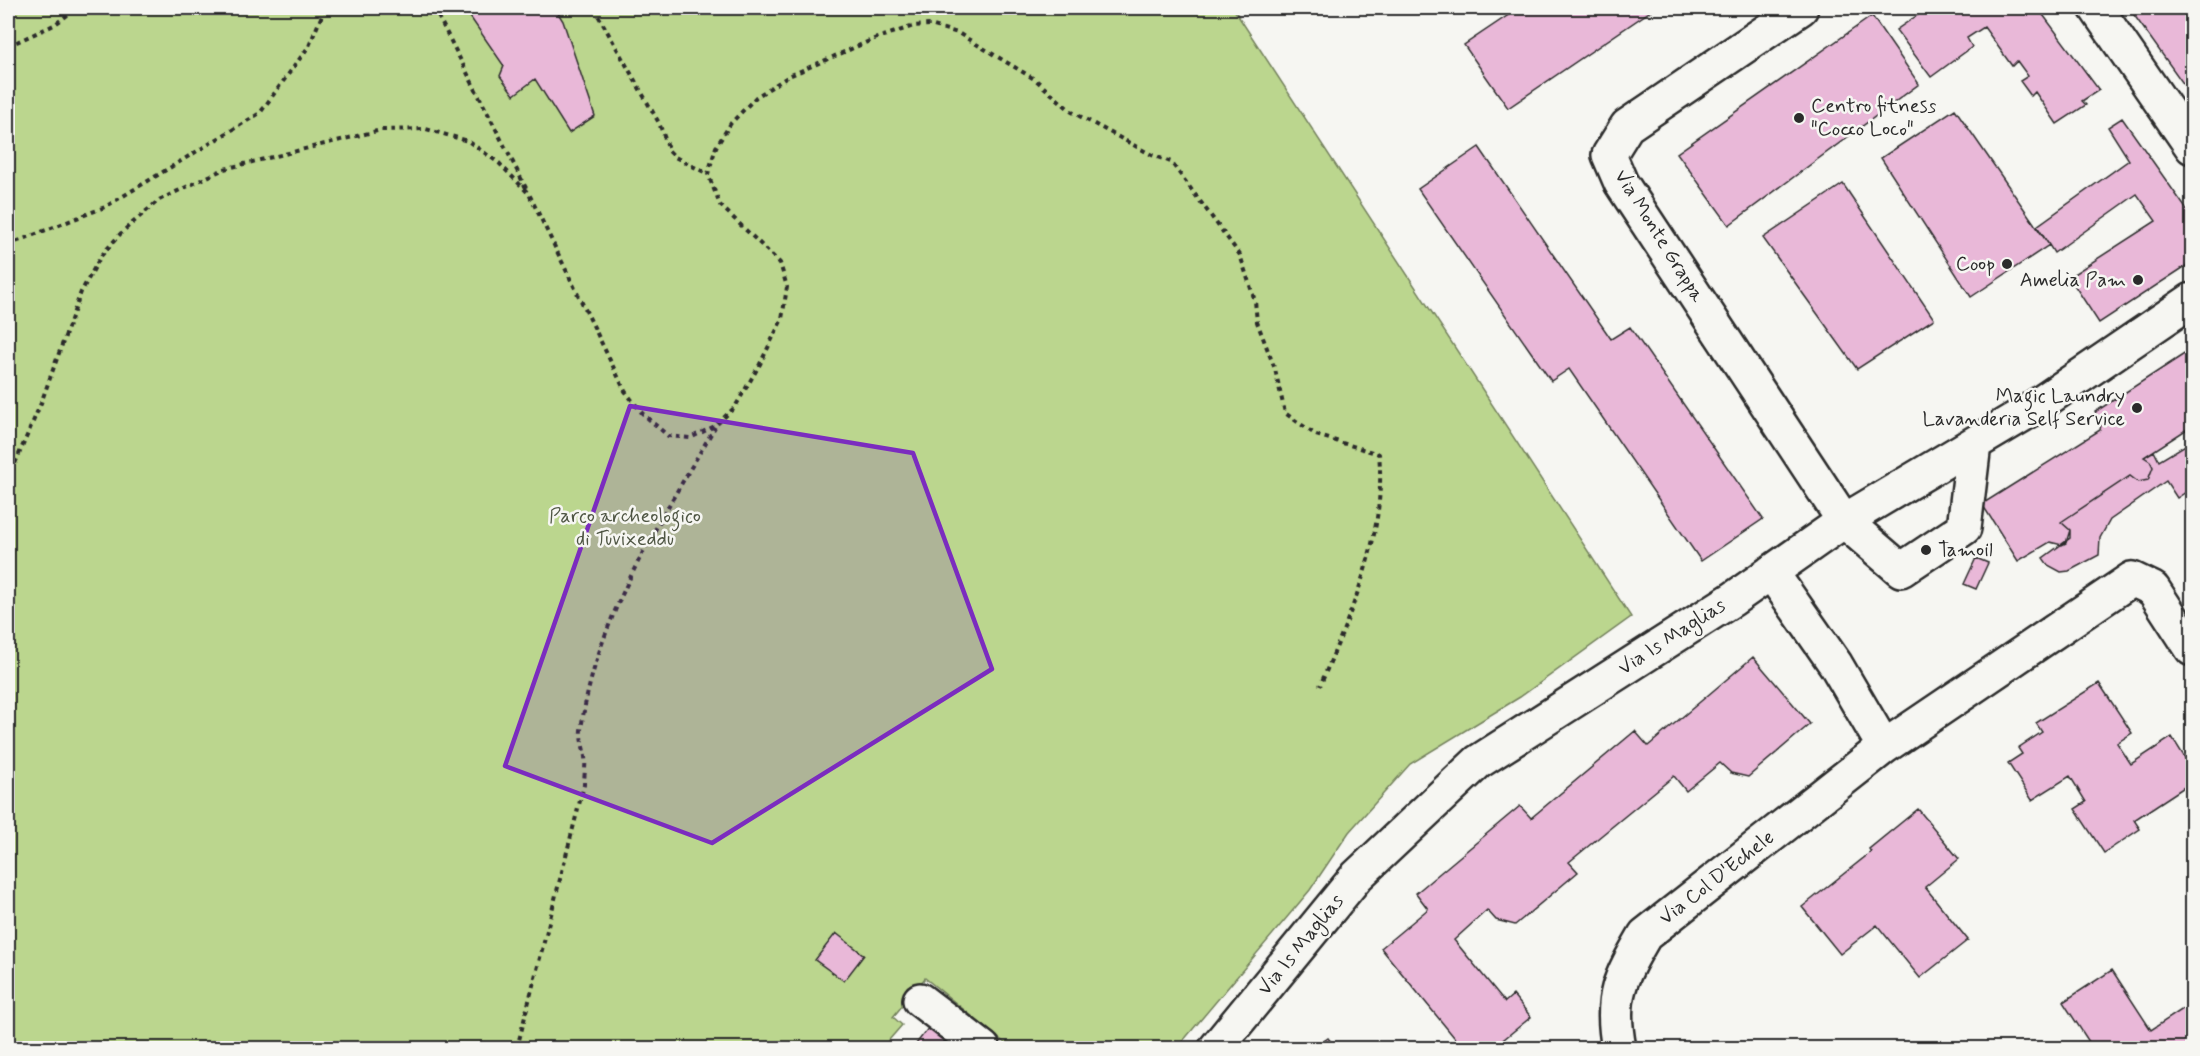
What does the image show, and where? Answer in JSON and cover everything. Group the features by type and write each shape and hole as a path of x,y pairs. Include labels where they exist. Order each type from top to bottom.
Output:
{"street":[{"name":"Via Monte Grappa","path":"1802,8 1627,126 1609,154 1621,183 1844,521"},
{"path":"2096,8 2193,147"},
{"name":"Via Is Maglias","path":"1216,1048 1357,876 1478,762 1771,572 1844,521 2032,409 2193,300"},
{"path":"1844,521 1901,570 1964,528 1974,444"},
{"path":"1771,572 1836,665 1884,747"},
{"name":"Via Col D'Echele","path":"1618,1048 1614,1023 1620,978 1645,935 1884,747 2132,579 2153,589 2193,648"},
{"path":"920,1000 983,1048"}],"path":[{"path":"8,46 54,25 77,8"},
{"path":"8,245 105,207 260,113 309,46 325,8"},
{"path":"434,8 529,194 625,391 642,413 668,436 690,438 715,426"},
{"path":"594,8 660,123 670,152 675,157 708,174"},
{"path":"517,1048 584,785 585,759 580,734 589,685 607,632 656,528 715,426 735,406 760,364 782,319 787,287 780,263 720,205 708,174 716,147 730,123 756,97 789,76 874,39 914,26 930,25 958,33 1036,80 1072,112 1152,155 1171,162 1240,255 1255,301 1257,322 1275,369 1285,413 1316,435 1379,454 1382,483 1372,547 1350,615 1320,686"},
{"path":"8,480 41,403 81,292 100,256 122,232 159,200 224,169 381,130 426,129 468,141 499,163 529,194"}],"highlighted area":[{"path":"630,406 913,453 992,669 712,843 505,766"}],"green space":[{"name":"Parco archeologico di Tuvixeddu","path":"8,8 1233,8 1631,617 1520,697 1410,764 1349,832 1310,890 1177,1048 1011,1048 925,978 893,1017 902,1025 882,1048 8,1048"}],"building":[{"path":"464,8 555,8 563,21 595,116 569,133 535,79 514,95 500,76 504,66"},
{"path":"1519,8 1655,8 1508,108 1464,45"},
{"path":"1928,8 2038,8 2099,90 2082,101 2086,105 2057,124 2035,92 2031,96 2020,81 2028,76 2017,61 2012,66 1984,27 1967,38 1972,47 1931,77 1896,30"},
{"path":"2129,8 2187,8 2192,15 2192,96"},
{"name":"Centro fitness \"Cocco Loco\"","path":"1872,16 1919,84 1729,225 1677,153"},
{"path":"1955,109 2049,245 1971,297 1881,158"},
{"path":"2122,118 2192,217 2192,262 2099,323 2069,277 2156,221 2137,194 2054,253 2037,226 2129,160 2108,127"},
{"path":"1479,147 1611,339 1630,327 1763,519 1701,561 1569,369 1551,381 1418,189"},
{"path":"1843,184 1934,319 1857,369 1763,238"},
{"path":"2192,349 2192,426 2144,457 2153,467 2148,480 2138,482 2130,476 2061,522 2070,530 2066,543 2062,545 2050,542 2018,561 1982,504 2100,430 2101,424 2095,412"},
{"path":"2192,441 2192,488 2177,498 2166,481 2110,520 2100,538 2099,555 2069,571 2061,572 2048,565 2043,558 2070,538 2070,530 2061,522 2130,476 2138,482 2148,480 2153,467 2144,457 2154,451 2159,461"},
{"path":"1976,558 1988,563 1976,589 1964,584"},
{"path":"1753,657 1810,724 1748,777 1731,773 1720,763 1686,791 1674,776 1569,862 1578,872 1515,925 1496,920 1487,910 1454,940 1505,1002 1513,995 1531,1017 1493,1048 1463,1048 1381,948 1428,909 1416,893 1520,806 1531,818 1635,731 1648,746"},
{"path":"2099,683 2132,733 2117,743 2131,764 2172,737 2192,769 2192,782 2134,820 2140,829 2104,853 2075,809 2086,802 2070,776 2032,800 2008,763 2022,754 2018,748 2042,732 2036,723"},
{"path":"1918,809 1959,859 1925,887 1968,940 1920,978 1877,925 1840,954 1802,907 1871,852 1869,849"},
{"path":"836,933 864,955 844,981 815,960"},
{"path":"2112,970 2151,1030 2192,1003 2192,1048 2093,1048 2063,1002"},
{"path":"932,1023 964,1048 913,1048"},
{"path":"1328,1038 1336,1048 1314,1048"}],"place":[{"name":"Centro fitness \"Cocco Loco\"","path":"1799,118"},
{"name":"Coop","path":"2007,264"},
{"name":"Amelia Pam","path":"2138,280"},
{"name":"Magic Laundry Lavanderia Self Service","path":"2137,408"},
{"name":"Tamoil","path":"1926,550"}]}
